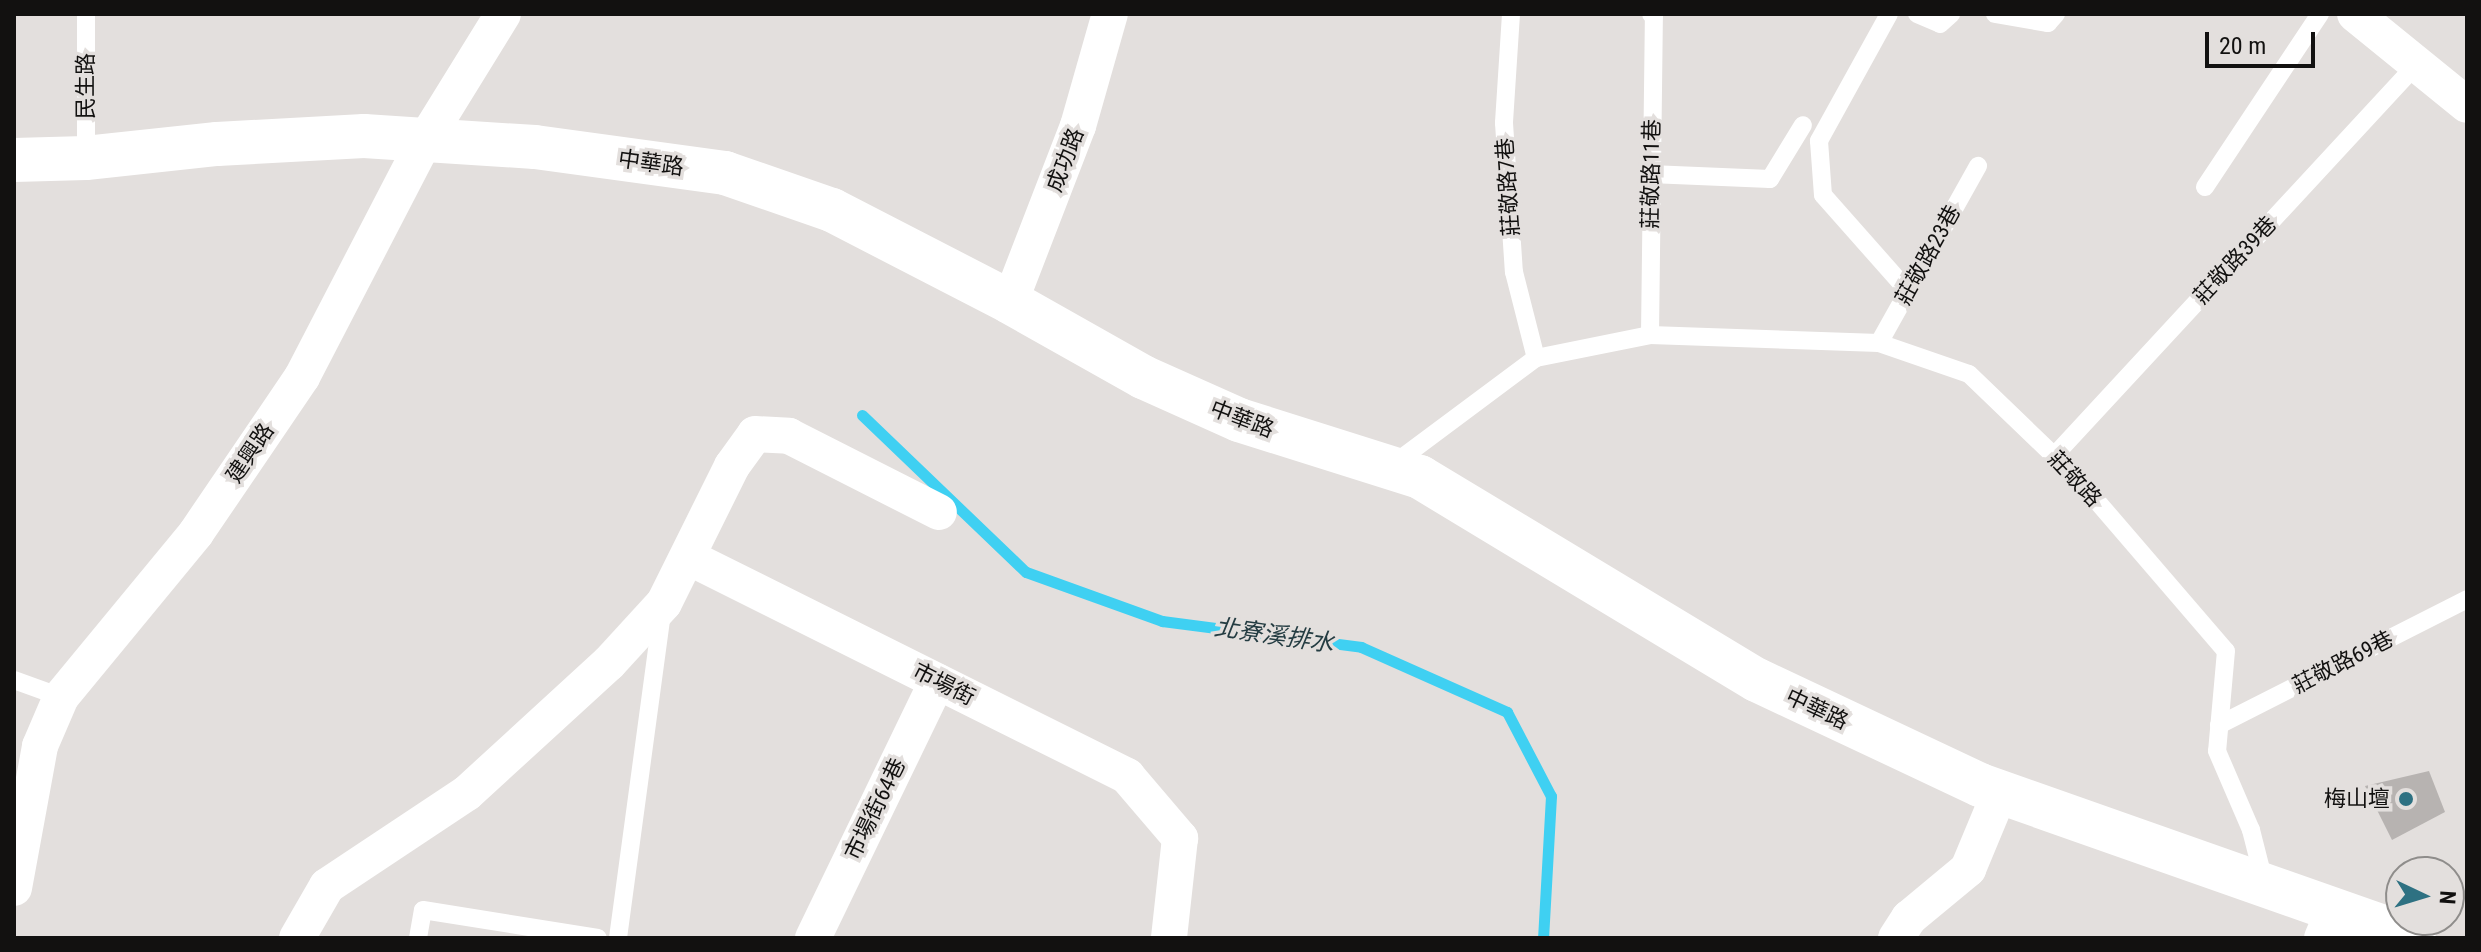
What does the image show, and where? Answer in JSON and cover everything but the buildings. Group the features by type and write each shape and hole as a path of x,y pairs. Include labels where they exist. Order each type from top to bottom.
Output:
{"street":[{"name":"建興路","path":"14,888 40,746 61,697 196,533 302,377 424,142 503,14"},
{"name":"成功路","path":"1010,302 1078,126 1110,14"},
{"path":"2355,14 2467,105"},
{"name":"中華路","path":"14,160 86,158 217,144 364,136 535,147 725,173 832,210 1010,302 1143,377 1239,420 1420,477 1757,680 2000,792 2265,886 2328,924 2414,938"},
{"path":"297,938 327,886 467,793 609,663 664,603 732,466 755,434 789,436 939,512"},
{"name":"市場街","path":"688,557 1127,776 1180,838 1169,938"},
{"name":"市場街64巷","path":"813,938 937,681"},
{"path":"1896,938 1909,918 1968,869 2000,792"}],"lane":[{"name":"民生路","path":"86,14 86,158"},
{"name":"莊敬路7巷","path":"1511,14 1504,123 1514,272 1536,358"},
{"name":"莊敬路11巷","path":"1650,335 1654,17 1651,14"},
{"path":"1889,14 1819,141 1823,195 1908,291"},
{"path":"1917,14 1940,24 1951,14"},
{"path":"1995,14 2048,23 2056,14"},
{"path":"2205,187 2320,14"},
{"name":"莊敬路39巷","path":"2054,456 2417,64"},
{"path":"1650,174 1770,179 1803,125"},
{"name":"莊敬路23巷","path":"1879,343 1978,166"},
{"name":"莊敬路","path":"1536,358 1650,335 1879,343 1969,374 2054,456 2226,651 2217,751 2251,830 2265,886"},
{"path":"1389,468 1536,358"},
{"name":"莊敬路69巷","path":"2219,725 2467,599"},
{"path":"618,938 664,603"},
{"path":"14,680 61,697"},
{"path":"418,938 423,910 598,938"}],"waterway":[{"name":"北寮溪排水","path":"862,415 1026,572 1162,621 1361,647 1507,712 1551,796 1543,938"}],"place":[{"name":"梅山壇","path":"2406,799"}]}
